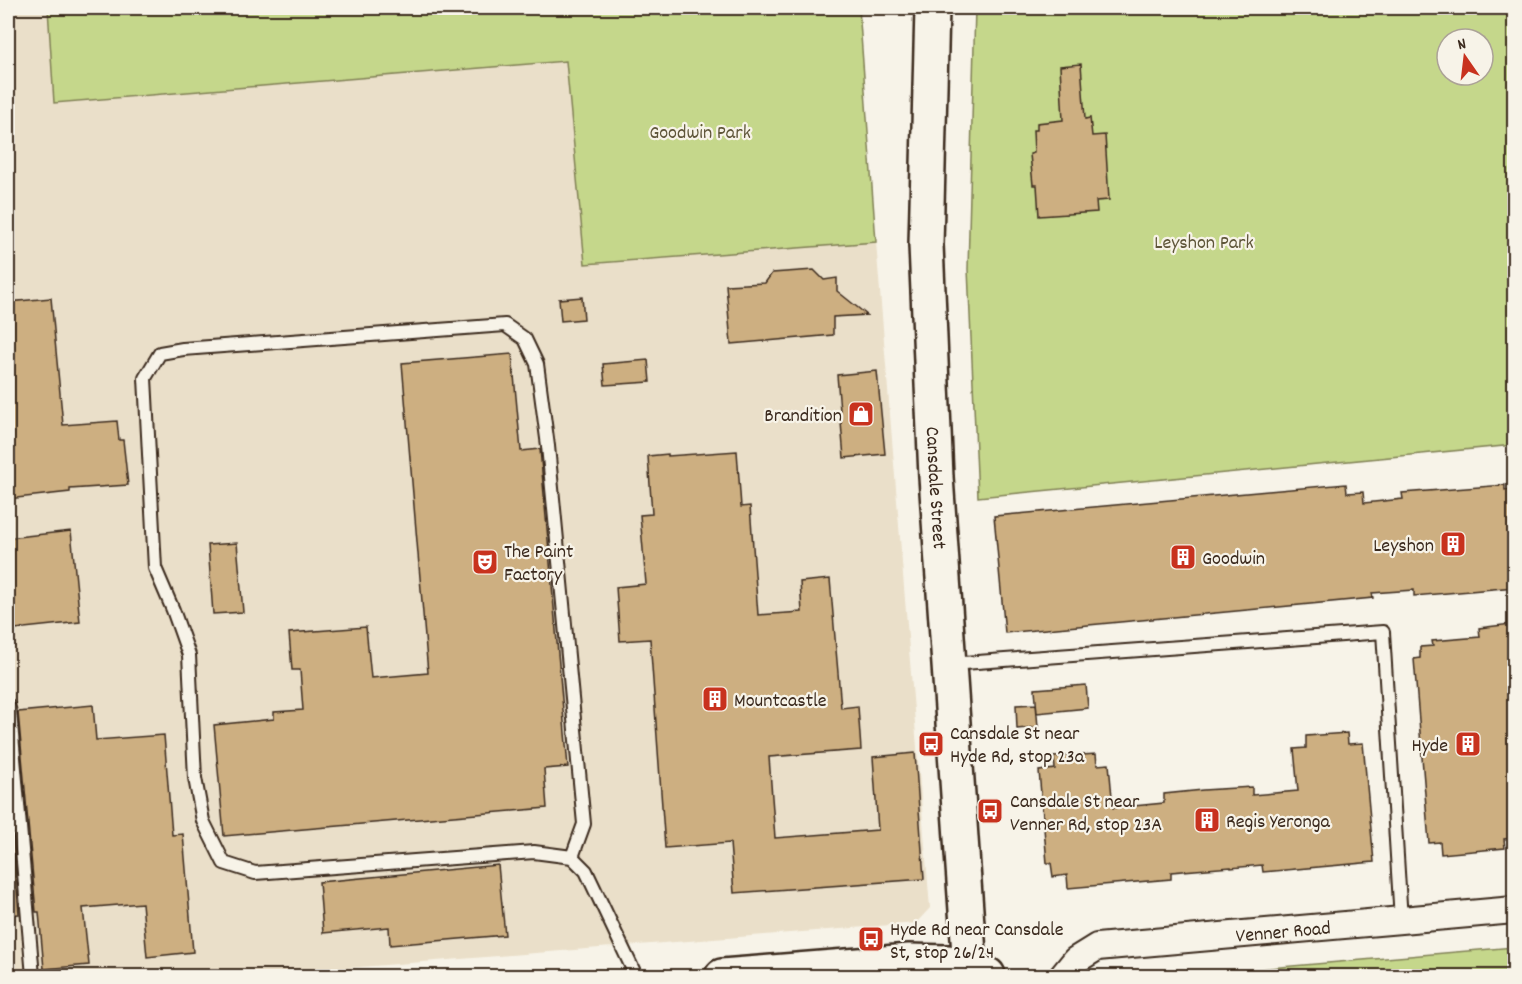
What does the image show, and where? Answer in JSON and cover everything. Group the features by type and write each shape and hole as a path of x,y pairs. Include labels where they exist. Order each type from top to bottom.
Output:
{"street":[{"name":"Cansdale Street","path":"932,8 926,245 936,477 949,664 980,972"},
{"name":"Venner Road","path":"1063,976 1076,960 1097,947 1515,910"},
{"path":"722,976 881,962 948,962 980,972"}],"lane":[{"path":"572,857 585,824 548,446 537,364 525,339 505,325 195,348 160,353 145,378 155,568 189,655 195,778 203,821 224,863 255,873 534,852 572,857 585,871 636,976"},
{"path":"949,664 1383,632 1401,920"},
{"path":"8,705 33,976"}],"shaded area":[{"path":"8,8 48,8 54,103 567,61 585,264 876,242 930,908 916,923 246,976 8,976"}],"green space":[{"name":"Goodwin Park","path":"48,8 859,8 876,242 585,264 566,61 54,103"},
{"name":"Leyshon Park","path":"975,8 1514,8 1514,445 978,497 968,269"},
{"path":"1514,947 1514,976 1176,976"}],"building":[{"path":"1081,64 1085,119 1090,118 1092,136 1105,135 1109,200 1096,201 1097,212 1039,216 1037,185 1033,185 1030,154 1034,153 1033,130 1037,130 1037,123 1063,120 1060,66"},
{"path":"814,270 824,280 837,278 837,291 867,315 833,317 833,335 731,344 726,285 765,283 772,273"},
{"path":"582,297 584,319 561,321 559,299"},
{"path":"51,298 63,425 117,421 119,440 123,440 128,485 70,489 70,492 8,499 8,302"},
{"name":"The Paint Factory","path":"512,354 521,451 540,449 568,767 544,769 547,808 224,836 214,725 274,719 274,712 303,710 300,670 292,670 289,633 366,627 371,678 428,673 402,363"},
{"path":"648,360 650,382 605,385 603,364"},
{"name":"Brandition","path":"877,371 885,454 844,458 837,375"},
{"name":"Mountcastle","path":"737,451 741,507 750,506 758,615 802,612 800,582 830,579 841,708 858,706 861,750 769,757 775,838 878,830 873,757 915,753 924,879 734,893 730,843 665,848 650,639 620,641 616,587 646,584 640,515 652,514 648,456"},
{"name":"Goodwin","path":"1346,484 1347,493 1363,492 1364,503 1403,499 1402,493 1505,485 1505,490 1515,489 1515,587 1414,596 1414,590 1372,593 1373,598 1005,633 994,516"},
{"path":"71,531 80,622 15,629 8,538"},
{"path":"237,543 243,612 213,614 208,545"},
{"name":"Hyde","path":"1511,624 1512,633 1515,633 1515,838 1504,839 1505,848 1441,854 1440,842 1429,843 1414,659 1420,658 1420,647 1433,646 1432,641 1480,637 1479,628"},
{"path":"1086,685 1088,708 1037,713 1035,689"},
{"path":"1036,704 1038,727 1017,729 1016,705"},
{"path":"93,705 96,740 164,735 172,835 183,834 193,952 147,957 142,903 83,908 89,965 44,969 39,912 36,912 18,712"},
{"name":"Regis Yeronga","path":"1347,733 1348,744 1363,743 1374,862 1263,872 1262,865 1171,872 1171,879 1068,888 1067,875 1053,877 1051,863 1047,863 1039,771 1055,769 1054,757 1096,754 1097,765 1109,764 1113,808 1164,803 1164,794 1203,790 1252,787 1252,795 1298,791 1294,749 1306,748 1306,736"},
{"path":"8,778 19,914 8,915"},
{"path":"498,865 505,935 390,945 389,927 323,933 319,882"}],"place":[{"name":"Brandition","path":"861,414"},
{"name":"Leyshon","path":"1453,544"},
{"name":"Goodwin","path":"1183,557"},
{"name":"The Paint Factory","path":"485,562"},
{"name":"Mountcastle","path":"715,699"},
{"name":"Cansdale St near Hyde Rd, stop 23a","path":"931,744"},
{"name":"Hyde","path":"1468,744"},
{"name":"Cansdale St near Venner Rd, stop 23A","path":"990,811"},
{"name":"Regis Yeronga","path":"1207,820"},
{"name":"Hyde Rd near Cansdale St, stop 26/24","path":"871,939"}]}
